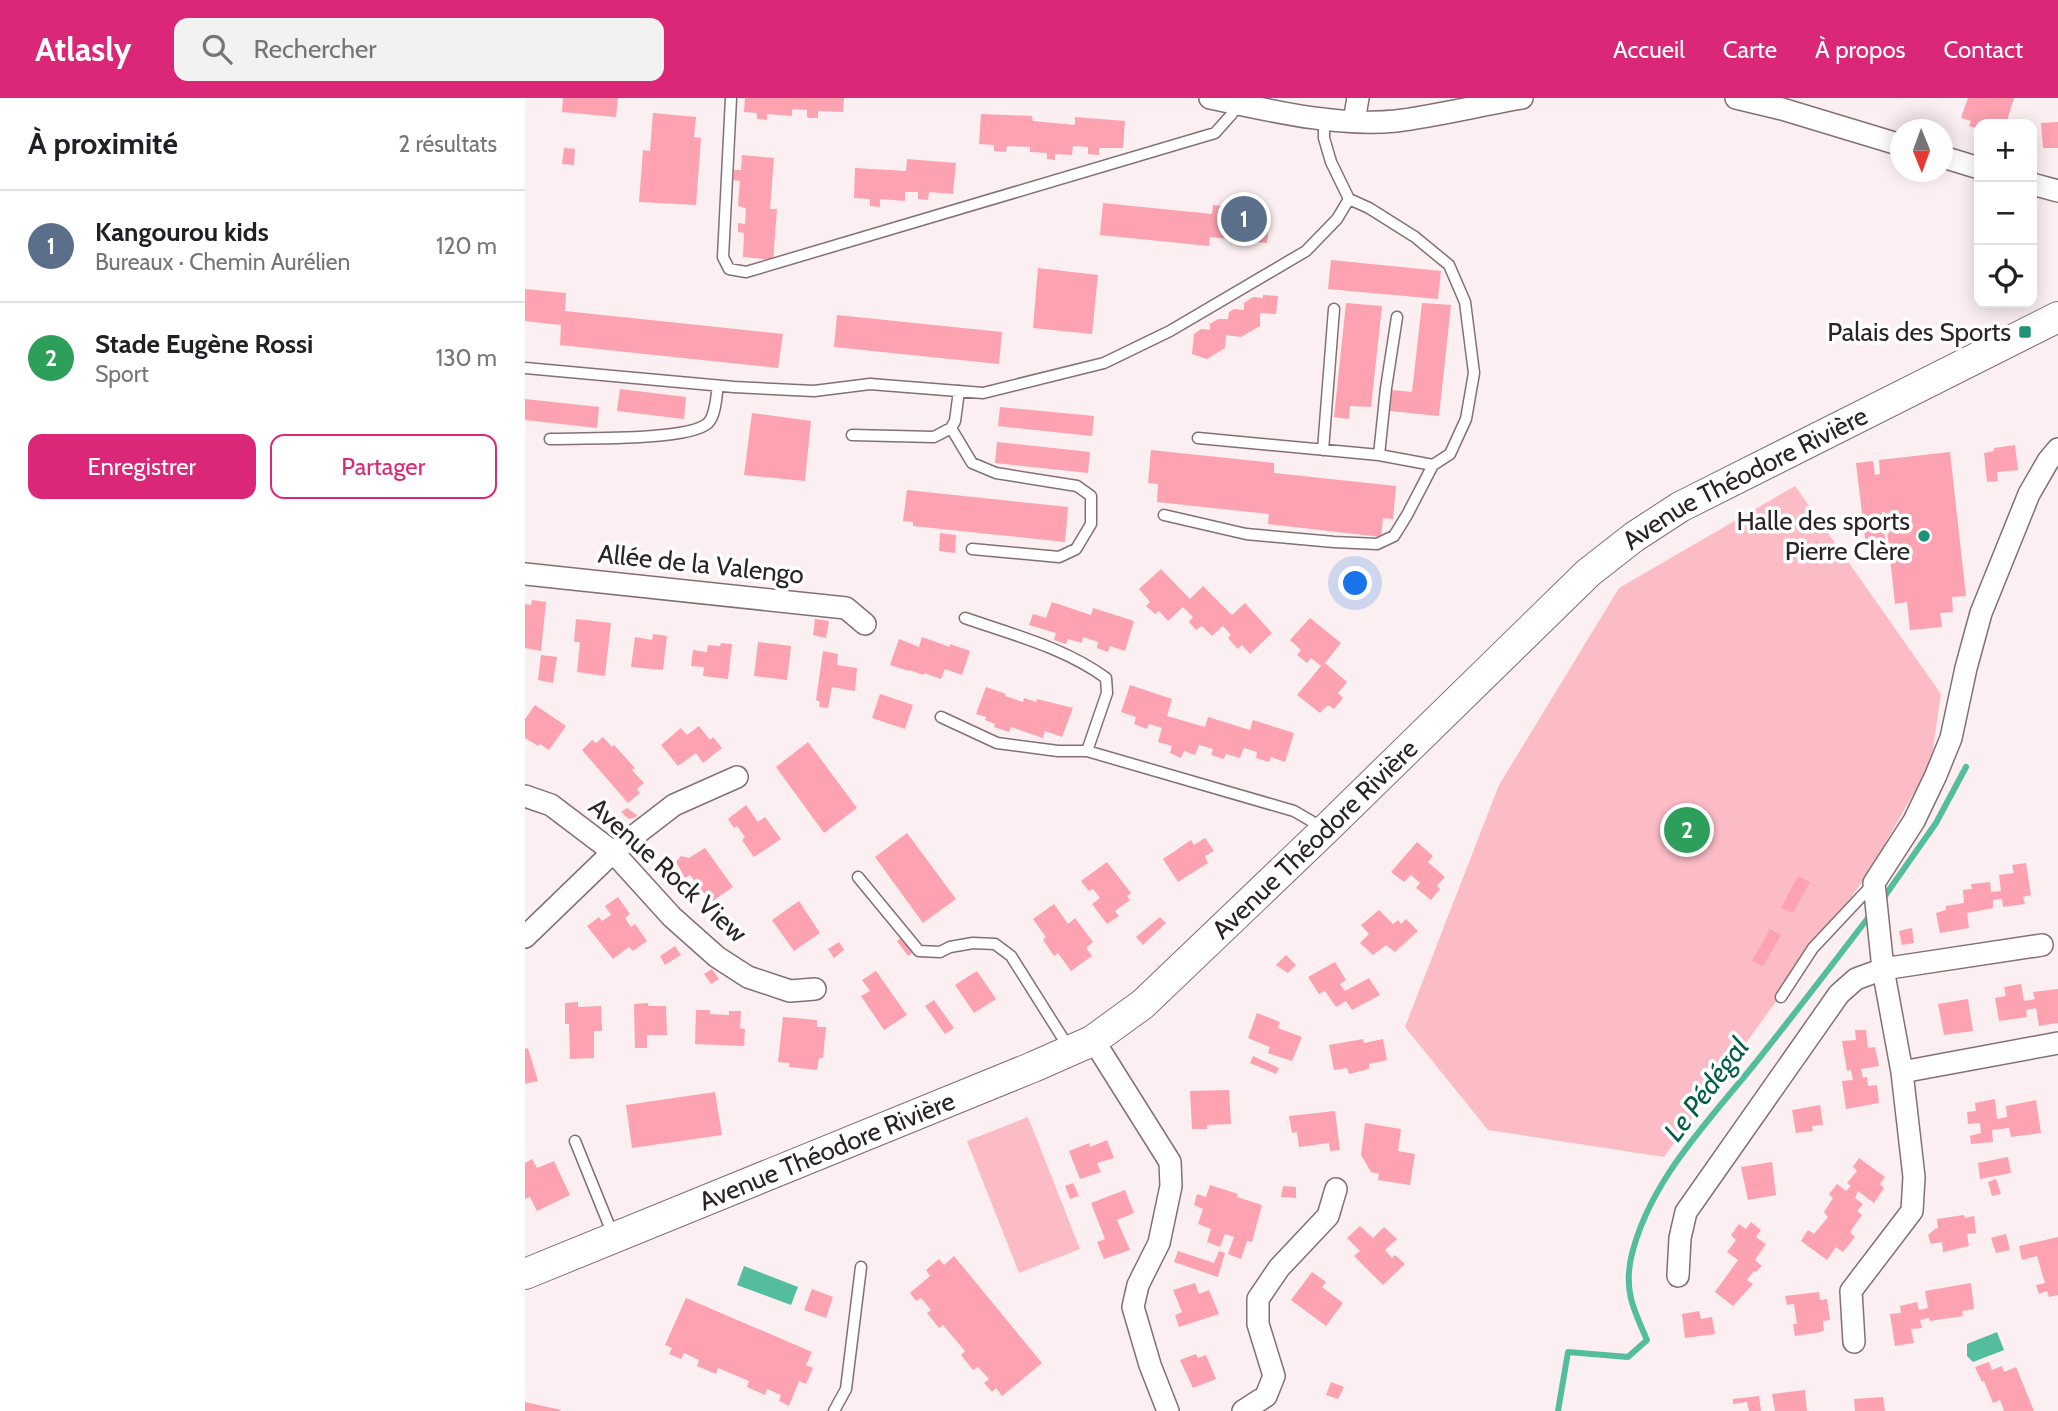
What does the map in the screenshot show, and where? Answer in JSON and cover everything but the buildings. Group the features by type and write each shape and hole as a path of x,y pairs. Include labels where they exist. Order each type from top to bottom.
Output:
{"main road":[{"name":"Avenue Théodore Rivière","path":"525,1274 1033,1068 1081,1046 1143,1003 1326,830 1588,573 1634,537 1680,508 2057,316"}],"street":[{"path":"1210,98 1324,119 1354,121 1395,121 1522,98"},
{"path":"1354,121 1358,98"},
{"path":"1736,98 1784,104 1890,141"},
{"path":"1953,160 1974,166"},
{"path":"2037,185 2058,191"},
{"path":"1854,1342 1851,1291 1912,1211 1914,1177 1902,1072 1883,970 1874,883 1914,821 1936,775 1951,738 1981,613 2029,494 2058,449"},
{"name":"Allée de la Valengo","path":"525,574 846,608 865,624"},
{"path":"525,937 613,852 674,806 737,777"},
{"name":"Avenue Rock View","path":"525,796 551,805 613,852 672,918 717,957 748,978 790,991 815,989"},
{"path":"1678,1276 1680,1237 1686,1212 1839,994 1856,979 1883,970 2042,944"},
{"path":"1902,1072 2058,1043"},
{"path":"1081,1046 1099,1049 1170,1162 1171,1186 1159,1244 1138,1285 1133,1307 1150,1365 1168,1411"},
{"path":"1243,1411 1266,1395 1275,1376 1258,1324 1258,1299 1279,1268 1328,1216 1336,1189"}],"lane":[{"path":"731,98 723,257 729,269 746,272 1215,133 1239,104"},
{"path":"1164,515 1246,534 1377,544 1394,536 1433,465 1450,454 1466,419 1474,373 1465,302 1448,265 1415,237 1369,208 1349,199 1324,138 1324,119"},
{"path":"525,368 718,386 814,390 870,384 983,393 1104,363 1170,331 1306,251 1337,219 1349,199"},
{"path":"1324,450 1334,309"},
{"path":"1379,455 1385,388 1397,317"},
{"path":"550,439 685,433 708,424 718,386"},
{"path":"852,435 935,437 950,428 955,421 960,391"},
{"path":"950,428 972,463 996,473 1077,486 1091,496 1091,524 1076,549 1059,558 972,549"},
{"path":"1198,438 1379,455 1433,465"},
{"path":"965,618 1048,646 1086,663 1106,678 1107,693 1087,751"},
{"path":"941,717 997,743 1058,751 1087,751 1294,811 1326,830"},
{"path":"858,877 919,951 940,952 950,947 973,943 995,944 1011,956 1063,1041 1081,1046"},
{"path":"1781,997 1813,948 1874,883"},
{"path":"575,1141 614,1237"},
{"path":"834,1411 846,1389 861,1267"}],"shaded area":[{"path":"1795,486 1941,694 1931,763 1867,875 1664,1157 1488,1130 1405,1027 1499,785 1619,588"},
{"path":"1028,1117 1080,1249 1019,1273 967,1141"},
{"path":"744,1266 798,1287 791,1305 737,1285"},
{"path":"1997,1332 2004,1350 1973,1362 1967,1356 1967,1344"}],"waterway":[{"name":"Le Pédégal","path":"1882,900 1936,823 1966,767"},
{"name":"Le Pédégal","path":"1558,1411 1568,1352 1628,1357 1647,1340 1634,1310 1629,1270 1639,1231 1651,1205 1698,1132 1871,914"}],"place":[{"name":"Kangourou kids","path":"1244,219"},
{"name":"Palais des Sports","path":"2025,332"},
{"name":"Halle des sports Pierre Clère","path":"1924,536"},
{"name":"Stade Eugène Rossi","path":"1687,830"}]}
